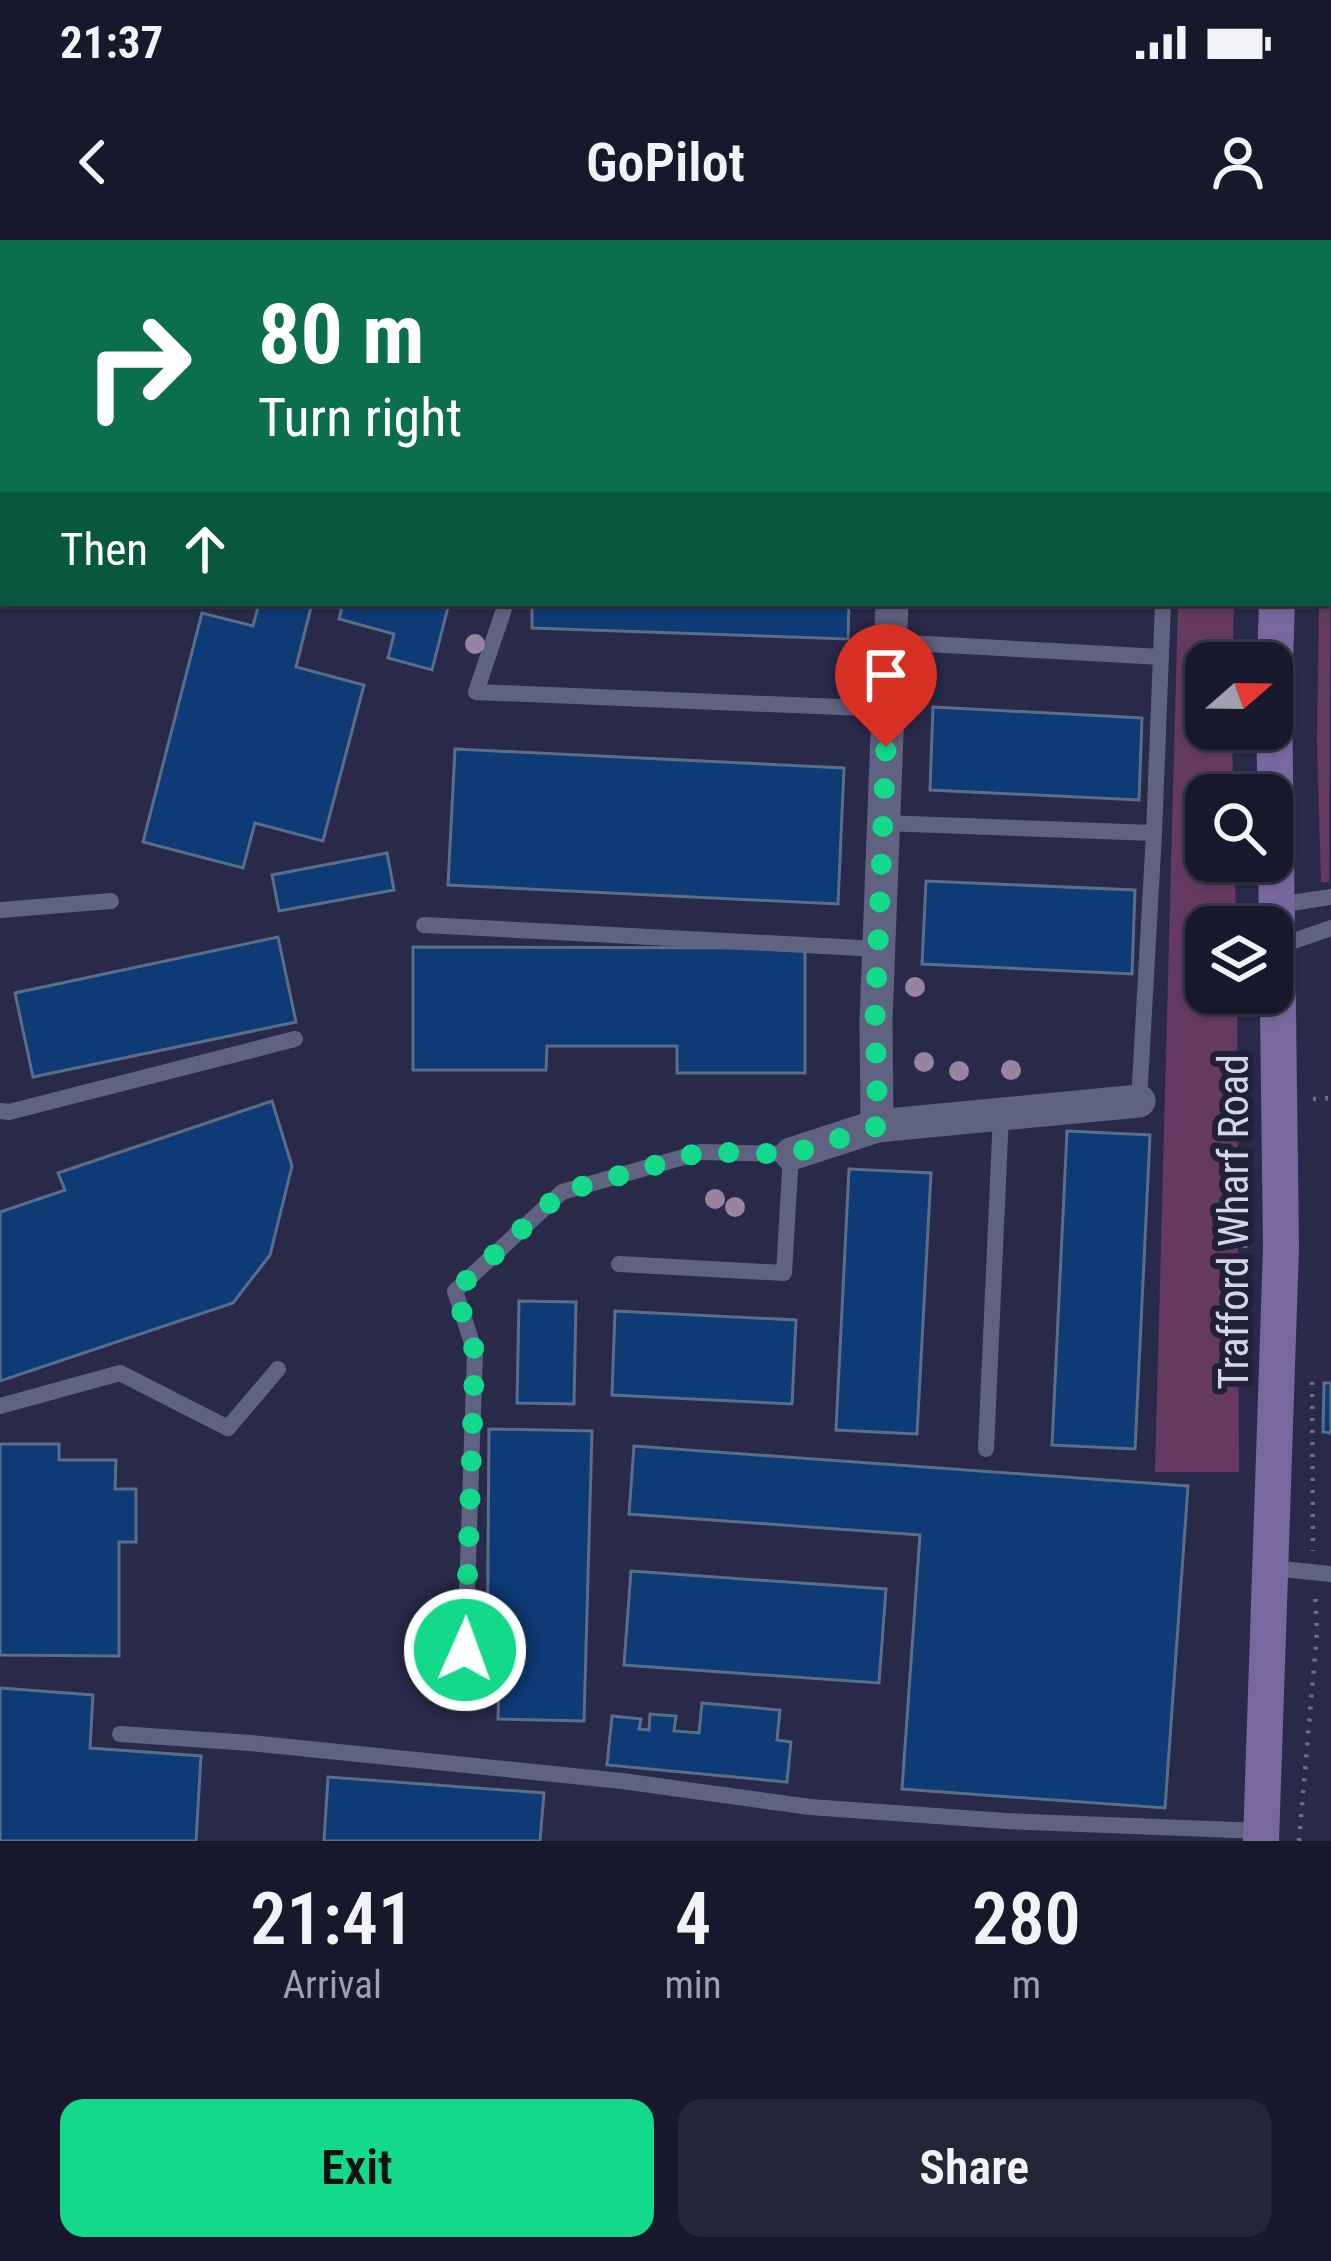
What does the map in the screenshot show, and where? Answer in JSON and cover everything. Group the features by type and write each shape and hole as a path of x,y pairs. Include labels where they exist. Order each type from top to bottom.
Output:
{"street":[{"path":"878,1126 875,1020 892,606"},
{"name":"Trafford Wharf Road","path":"1277,606 1278,905"},
{"name":"Trafford Wharf Road","path":"1262,1836 1281,1248 1279,1014"},
{"path":"791,1154 878,1126 1139,1101"}],"lane":[{"path":"505,606 476,692 888,709"},
{"path":"1139,1101 1163,606"},
{"path":"890,643 1161,657"},
{"path":"883,823 1154,832"},
{"path":"1278,905 1331,897"},
{"path":"0,910 111,902"},
{"path":"424,925 879,949"},
{"path":"1293,941 1331,928"},
{"path":"0,1111 296,1039"},
{"path":"986,1448 1001,1114"},
{"path":"465,1650 475,1352 455,1291 562,1192 701,1152 791,1154 784,1273 620,1264"},
{"path":"0,1406 121,1373 228,1428 278,1369"},
{"path":"1272,1568 1331,1574"},
{"path":"120,1734 622,1781 810,1808 1262,1836"}],"path":[{"path":"1299,1841 1316,1619"}],"shaded area":[{"path":"0,606 1331,606 1331,1841 0,1841"},
{"path":"1178,606 1234,606 1233,642 1185,642 1185,750 1232,750 1233,774 1185,774 1185,882 1235,882 1236,906 1185,906 1185,1014 1237,1014 1239,1472 1155,1472"},
{"path":"1319,606 1331,606 1329,882 1321,882"}],"building":[{"path":"258,606 311,606 296,667 364,685 323,841 255,823 243,868 143,842 202,613 253,626"},
{"path":"342,606 448,606 432,670 388,658 394,634 339,619"},
{"path":"532,606 849,606 848,639 532,628"},
{"path":"933,707 1142,718 1139,800 930,790"},
{"path":"455,749 844,768 838,904 448,885"},
{"path":"387,853 394,890 279,911 272,875"},
{"path":"926,881 1135,890 1132,974 922,964"},
{"path":"278,937 296,1022 33,1077 15,993"},
{"path":"413,947 805,948 805,1073 677,1073 677,1046 547,1046 546,1070 413,1070"},
{"path":"272,1101 292,1166 270,1255 233,1303 0,1381 0,1212 65,1190 58,1173"},
{"path":"1067,1131 1150,1135 1135,1449 1052,1445"},
{"path":"849,1169 931,1173 917,1434 836,1430"},
{"path":"519,1301 576,1302 574,1404 517,1403"},
{"path":"615,1311 796,1320 792,1404 612,1395"},
{"path":"1324,1383 1331,1383 1331,1433 1323,1432"},
{"path":"489,1429 592,1431 584,1721 498,1719 499,1683 487,1683"},
{"path":"0,1444 59,1444 59,1460 116,1460 115,1489 136,1489 136,1542 119,1542 119,1656 0,1655"},
{"path":"634,1446 1188,1486 1165,1808 902,1789 920,1535 629,1514"},
{"path":"631,1571 886,1589 879,1683 624,1665"},
{"path":"0,1688 93,1695 90,1748 201,1756 196,1841 0,1841"},
{"path":"702,1703 780,1710 777,1740 791,1742 787,1782 607,1765 612,1716 641,1719 639,1729 649,1730 650,1714 676,1716 674,1731 699,1733"},
{"path":"328,1777 544,1793 540,1841 324,1841"}],"route":[{"path":"465,1650 475,1352 455,1291 562,1192 701,1152 791,1154 878,1126 875,1020 886,747"}]}
